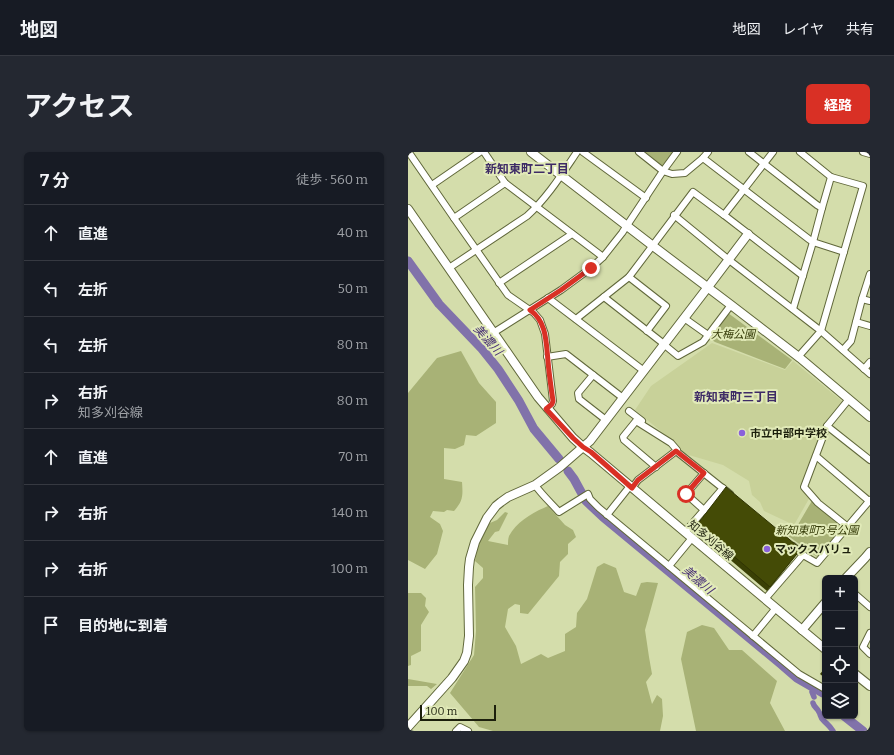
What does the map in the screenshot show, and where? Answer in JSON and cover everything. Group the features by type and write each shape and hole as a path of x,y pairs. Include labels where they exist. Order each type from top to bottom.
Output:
{"street":[{"path":"432,184 480,152"},
{"path":"484,152 504,183 603,257"},
{"path":"531,152 732,305 798,357 870,417"},
{"path":"449,268 527,216 536,208 577,152"},
{"path":"583,152 646,198"},
{"path":"639,152 663,171 672,174 685,173 708,152"},
{"path":"493,333 575,280 603,257 615,243 677,152"},
{"path":"749,152 822,208"},
{"path":"724,215 773,152"},
{"path":"798,357 821,330 863,186 831,177 800,152"},
{"path":"864,152 870,154"},
{"path":"411,154 508,295 537,316 543,328 546,339 553,401 552,404 546,409"},
{"path":"703,158 813,242 844,252"},
{"path":"794,309 831,177"},
{"path":"454,218 504,183"},
{"path":"576,319 629,277 694,192 803,276"},
{"name":"知多刈谷線","path":"408,209 546,409 573,438 823,647"},
{"path":"675,215 728,260 821,330 870,374"},
{"path":"499,283 572,234"},
{"path":"408,727 452,678 464,661 467,653 469,631 469,567 475,542 492,511 508,497 536,485 560,467 590,441 748,234"},
{"path":"843,350 851,341 870,274"},
{"path":"629,277 666,306 647,330"},
{"path":"604,297 678,356 703,342 732,305"},
{"path":"548,298 644,371"},
{"path":"862,299 870,301"},
{"path":"684,318 708,336"},
{"path":"856,322 870,326"},
{"path":"547,357 566,354 623,398"},
{"path":"864,369 870,362"},
{"path":"593,375 578,393 580,399 606,420"},
{"path":"848,527 818,503 804,487 827,426 849,399"},
{"path":"629,411 645,423 644,425"},
{"path":"656,467 624,440 624,437 636,421 671,443 677,450 676,451 734,498"},
{"path":"827,426 870,460"},
{"path":"607,515 638,480 676,451"},
{"path":"786,540 817,563 870,500 816,456"},
{"path":"704,473 686,494 704,510"},
{"path":"536,485 542,495 549,500 559,512 585,496 799,674 822,687"},
{"path":"685,532 723,488"},
{"path":"669,566 692,538"},
{"path":"849,575 870,552"},
{"path":"765,599 803,554"},
{"path":"858,596 870,606"},
{"path":"802,630 822,607"},
{"path":"753,636 776,608"},
{"path":"870,633 863,647 870,654"},
{"path":"858,677 870,686"},
{"path":"456,731 460,727 468,731"}],"shaded area":[{"name":"市立中部中学校","path":"712,343 785,370 793,361 842,401 842,404 825,425 800,487 810,497 794,525 764,511 760,502 752,495 749,481 723,465 682,453 674,442 635,410 651,386"}],"green space":[{"path":"644,152 673,152 662,166"},
{"name":"大梅公園","path":"728,313 792,360 785,369 715,342 709,338"},
{"path":"461,351 479,383 496,402 496,423 476,436 466,435 464,445 455,449 444,448 444,479 462,482 462,495 461,501 454,511 433,511 430,517 440,524 443,531 437,554 425,569 408,560 408,393 437,358"},
{"name":"新知東町3号公園","path":"813,499 846,525 817,557 787,535 792,527 796,528"},
{"path":"548,506 565,525 573,530 576,537 568,544 568,554 560,562 559,576 528,614 520,613 520,605 515,604 508,609 505,627 516,646 521,664 541,654 548,658 565,651 565,634 576,627 577,613 587,599 597,567 604,563 616,568 624,592 636,596 641,583 658,583 645,630 652,674 646,682 652,704 657,695 662,699 663,716 660,731 493,731 479,727 450,693 474,655 476,631 475,587 483,578 483,568 475,561 478,545 484,531 490,523 497,520 505,512 508,513 499,531 495,532 488,541 508,545 509,536 521,521"},
{"path":"408,593 421,593 426,598 425,606 429,612 421,625 421,651 411,656 411,665 408,666"},
{"path":"702,625 714,628 729,650 742,650 777,681 770,703 785,731 696,731 681,659 687,632"},
{"path":"408,679 437,684 431,689 427,686 408,686"}],"building":[{"path":"726,487 801,549 770,587 697,525"}],"waterway":[{"name":"美濃川","path":"408,261 439,304 482,349 498,369 519,401 534,429 559,459"},
{"name":"美濃川","path":"568,471 586,501 603,517 797,678 822,692"},
{"path":"812,692 814,697"},
{"path":"813,703 822,719 833,731"},
{"name":"美濃川","path":"848,719 863,731"}],"place":[{"name":"市立中部中学校","path":"742,433"},
{"name":"マックスバリュ","path":"767,549"}],"district":[{"name":"新知東町二丁目","path":"527,169"},
{"name":"新知東町三丁目","path":"736,397"}],"route":[{"path":"591,268 530,310 540,320 545,334 553,401 552,404 546,409 573,438 632,488 638,480 676,451 704,473 686,494"}]}
